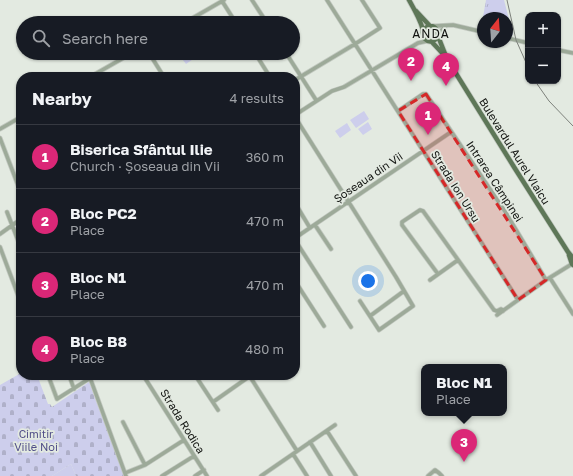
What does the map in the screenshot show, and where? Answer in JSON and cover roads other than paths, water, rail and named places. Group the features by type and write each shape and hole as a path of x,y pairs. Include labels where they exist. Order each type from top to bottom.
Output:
{"main road":[{"path":"409,0 423,32 424,38 429,41 436,40 438,30 413,8"},
{"path":"423,32 427,26 432,26"},
{"name":"Bulevardul Aurel Vlaicu","path":"438,35 447,59 568,252 572,261"},
{"name":"Bulevardul Aurel Vlaicu","path":"429,41 447,59"}],"street":[{"path":"196,16 223,0 232,16"},
{"path":"252,0 262,16"},
{"name":"Strada Ion Ursu","path":"327,0 518,300"},
{"path":"316,100 301,76 380,28 362,0"},
{"path":"438,35 447,25"},
{"path":"432,26 453,25 477,31"},
{"path":"418,43 423,32"},
{"path":"513,39 525,42"},
{"path":"300,112 316,100 332,91 344,87 418,43 429,41"},
{"path":"561,51 573,53"},
{"path":"99,72 120,60"},
{"path":"153,60 161,72"},
{"path":"259,60 267,72"},
{"path":"291,60 298,72"},
{"name":"Intrarea Câmpinei","path":"398,111 423,94 426,94 506,213 546,280"},
{"path":"0,129 16,120"},
{"path":"300,124 413,306 379,330 360,301"},
{"name":"Șoseaua din Vii","path":"300,235 348,201 451,132"},
{"path":"0,138 16,180"},
{"path":"438,274 402,224 402,222 420,210 423,211 494,310 497,311 501,309 503,311"},
{"path":"8,212 16,235"},
{"path":"300,212 310,228"},
{"path":"0,234 16,222"},
{"path":"315,225 331,249"},
{"path":"0,247 16,290"},
{"path":"300,247 351,327"},
{"path":"430,280 458,260"},
{"path":"497,315 572,261"},
{"path":"550,278 573,314"},
{"path":"300,289 324,326"},
{"path":"370,316 404,291"},
{"path":"50,380 57,400 85,380"},
{"path":"70,380 74,389"},
{"path":"90,380 126,474 145,465 184,440"},
{"name":"Strada Rodica","path":"146,380 207,476"},
{"path":"198,380 218,410"},
{"path":"213,402 244,380"},
{"path":"253,380 297,451"},
{"path":"123,422 145,465"},
{"path":"261,476 335,425"},
{"path":"327,431 356,476"},
{"path":"310,442 331,476"},
{"path":"293,454 307,476"},
{"path":"162,476 194,456"},
{"path":"195,476 204,470"},
{"path":"428,476 435,470 442,476"}],"railway":[{"path":"507,0 516,40 525,60"},
{"path":"537,84 549,101 573,126"}],"place":[{"name":"Bloc PC2","path":"411,81"},
{"name":"Bloc B8","path":"446,86"},
{"name":"Biserica Sfântul Ilie","path":"428,135"},
{"name":"Bloc N1","path":"464,462"}],"district":[{"name":"ANDA","path":"431,33"}],"park label":[{"name":"Cimitir Viile Noi","path":"36,439"}]}
